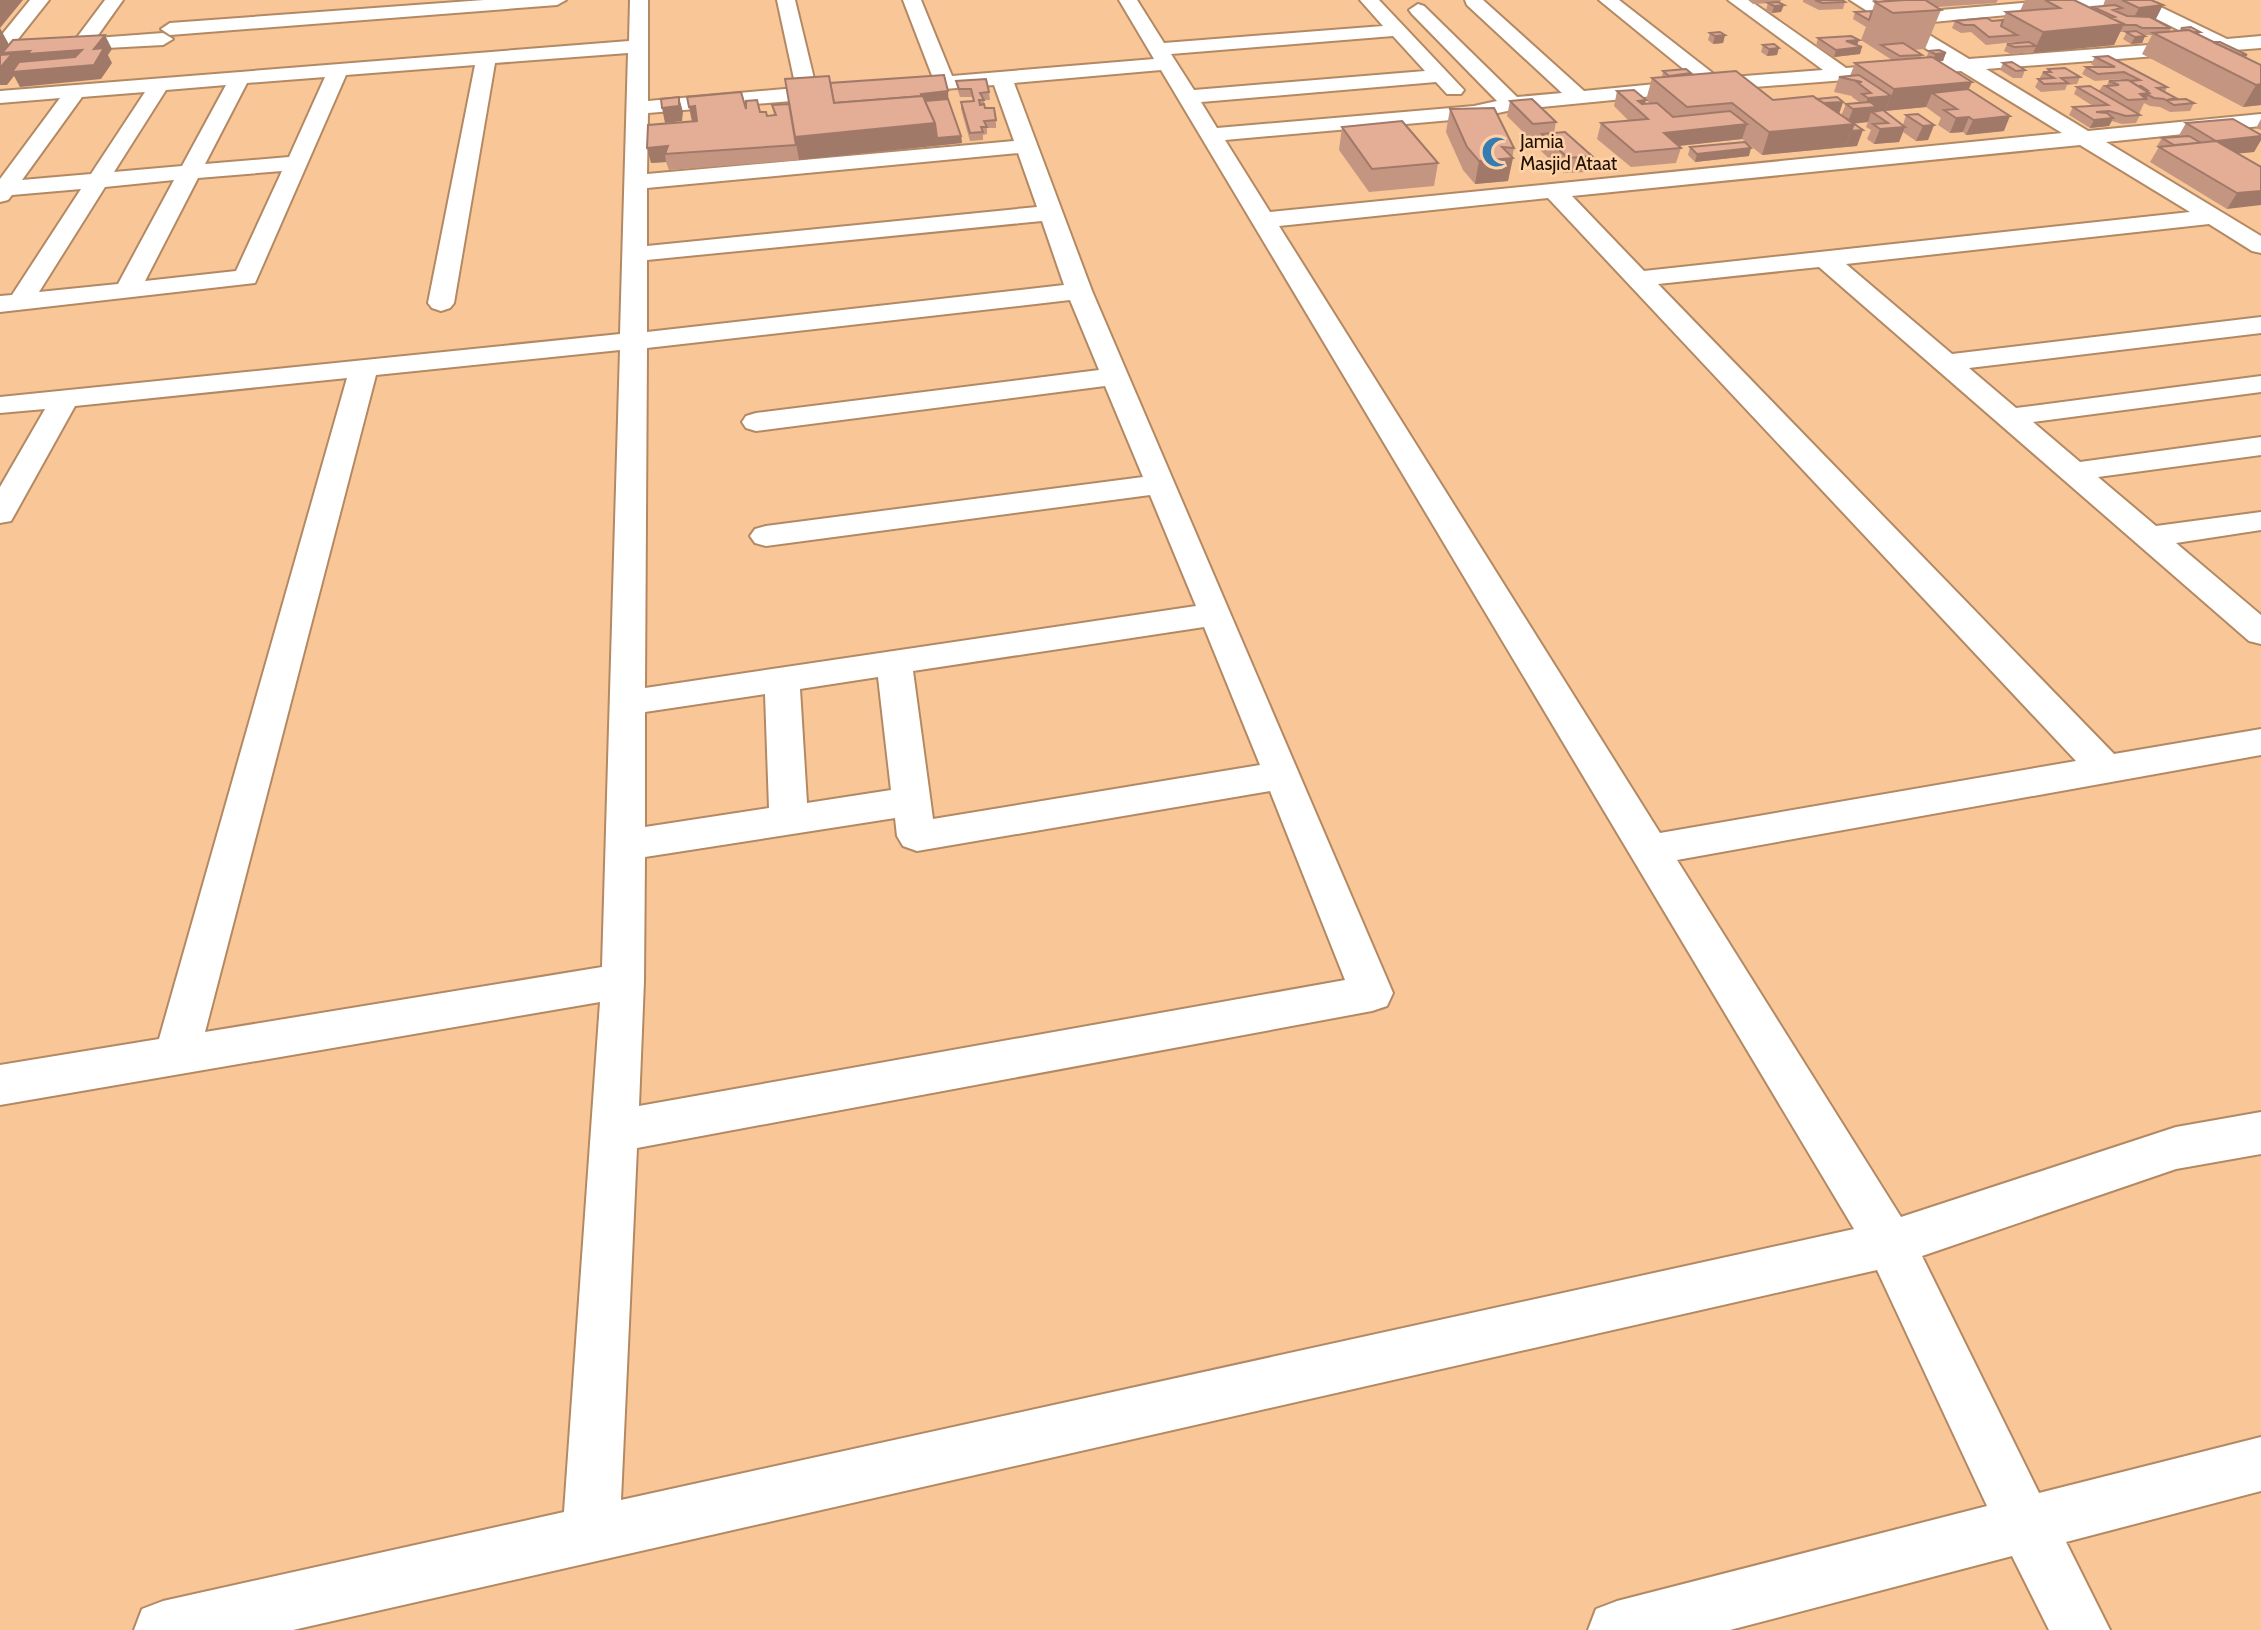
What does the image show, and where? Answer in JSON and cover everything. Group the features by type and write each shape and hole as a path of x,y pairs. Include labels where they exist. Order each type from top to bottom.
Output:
{"street":[{"path":"0,49 40,0"},
{"path":"81,46 114,0"},
{"path":"35,49 81,46 166,34 557,0"},
{"path":"591,1534 623,981 639,0"},
{"path":"786,0 807,94"},
{"path":"912,0 945,83"},
{"path":"1128,0 1176,70 1211,135 1890,1244 2025,1524 2081,1630"},
{"path":"1369,0 1474,112"},
{"path":"1608,0 1715,84"},
{"path":"1737,0 1842,74"},
{"path":"1859,0 2261,246"},
{"path":"1891,20 2010,4 2121,0"},
{"path":"2132,0 2224,46 2261,61"},
{"path":"1384,15 1475,1 1580,98"},
{"path":"129,88 183,10"},
{"path":"1418,10 1512,104"},
{"path":"1176,70 1399,30"},
{"path":"1211,135 1474,112 1512,104 1715,84 2261,42"},
{"path":"0,97 638,46"},
{"path":"2098,55 2132,74"},
{"path":"441,303 486,59"},
{"path":"638,108 1002,78 1176,70 1441,76"},
{"path":"10,303 246,278 338,71"},
{"path":"127,290 240,78"},
{"path":"614,1131 1372,993 1079,291 1002,78"},
{"path":"10,303 97,180 159,85"},
{"path":"2,191 76,91"},
{"path":"2188,105 2261,144"},
{"path":"1263,220 2261,120"},
{"path":"638,182 1025,146"},
{"path":"2,191 297,163"},
{"path":"1554,191 2106,769"},
{"path":"636,254 1050,214"},
{"path":"1638,279 2213,216"},
{"path":"1825,259 2258,628"},
{"path":"0,405 634,341 1079,291"},
{"path":"1947,363 2261,325"},
{"path":"177,1055 364,368"},
{"path":"756,422 1115,376"},
{"path":"2009,417 2261,384"},
{"path":"0,514 65,398"},
{"path":"2072,472 2261,446"},
{"path":"765,536 1161,484"},
{"path":"2149,537 2261,521"},
{"path":"627,702 1216,614"},
{"path":"894,662 917,836 1283,775"},
{"path":"782,679 789,820"},
{"path":"1649,850 2261,742"},
{"path":"625,845 911,801"},
{"path":"0,1085 623,981"},
{"path":"163,1630 1890,1244 2176,1148 2261,1133"},
{"path":"1617,1630 2261,1464"}],"shaded area":[{"path":"0,0 2261,0 2261,1630 0,1630"}],"building":[{"path":"1815,0 1842,0 1845,2 1822,3"},
{"path":"1925,0 1941,10 1893,13 1875,2"},
{"path":"2045,0 2074,0 2124,24 2043,32 2006,12 2060,8"},
{"path":"2122,0 2151,0 2163,5 2139,8"},
{"path":"1778,2 1784,5 1774,6 1768,3"},
{"path":"2115,5 2122,8 2113,10 2127,16 2150,17 2171,28 2120,25 2124,24 2093,7"},
{"path":"1872,11 1869,20 1855,12"},
{"path":"1987,18 1992,21 2003,20 2001,26 2017,35 1989,37 1974,25 1955,21"},
{"path":"2191,27 2200,32 2181,28"},
{"path":"2189,30 2261,65 2261,84 2256,85 2153,33"},
{"path":"2136,31 2145,36 2135,37 2126,32"},
{"path":"1720,32 1725,35 1715,36 1710,33"},
{"path":"105,35 94,49 104,48 94,65 12,72 19,62 75,57 82,50 2,53 13,40"},
{"path":"1851,36 1859,40 1846,41 1862,47 1836,50 1818,38"},
{"path":"2029,42 2036,46 2014,47 2007,44"},
{"path":"2213,42 2220,42 2247,55 2241,55"},
{"path":"1903,43 1922,55 1900,56 1881,45"},
{"path":"1774,44 1779,48 1769,49 1763,45"},
{"path":"1939,50 1946,53 1935,54 1929,51"},
{"path":"12,54 0,68 0,55"},
{"path":"2108,56 2167,87 2157,88 2176,98 2167,100 2186,99 2194,103 2174,105 2148,95 2144,90 2147,90 2130,81 2140,80 2124,72 2098,74 2086,67 2115,67 2095,57"},
{"path":"1932,57 1972,82 1894,89 1855,63"},
{"path":"2012,62 2025,70 2016,71 2003,63"},
{"path":"2065,68 2080,77 2061,78 2068,83 2044,84 2038,79 2054,78 2043,72 2051,72 2048,69"},
{"path":"1686,69 1691,73 1669,76 1663,71"},
{"path":"1736,71 1773,100 1813,96 1854,124 1769,132 1732,103 1687,107 1652,78"},
{"path":"944,75 948,91 921,94 922,96 834,103 830,83"},
{"path":"1859,75 1891,96 1868,98 1862,94 1871,93 1857,82 1862,82 1839,77"},
{"path":"829,76 834,103 923,96 935,123 795,137 785,79"},
{"path":"986,79 989,92 980,93 984,100 979,100 980,105 994,108 996,120 984,121 987,127 981,127 983,132 970,133 961,102 974,101 971,89 959,89 956,81"},
{"path":"2128,80 2149,93 2140,94 2146,99 2128,100 2106,86 2119,85 2109,81"},
{"path":"2090,86 2140,115 2096,112 2107,113 2113,118 2094,120 2073,107 2108,105 2077,87"},
{"path":"1968,89 2010,116 1973,120 1969,117 1956,118 1944,110 1957,109 1932,93"},
{"path":"1634,90 1646,100 1638,101 1642,104 1657,103 1673,117 1730,111 1747,124 1664,133 1681,148 1635,152 1601,123 1648,119 1617,91"},
{"path":"741,92 746,109 746,101 757,100 760,112 766,112 767,116 776,115 772,105 789,104 796,145 665,154 668,146 647,148 648,125 697,121 695,106 689,107 687,97"},
{"path":"679,97 679,106 662,108 661,99"},
{"path":"1837,97 1843,102 1824,103 1817,99"},
{"path":"948,99 961,136 937,138 935,123 925,101"},
{"path":"1532,99 1556,122 1533,124 1510,101"},
{"path":"1870,102 1877,107 1853,109 1846,104"},
{"path":"1494,108 1514,148 1502,147 1513,158 1479,161 1467,147 1450,109"},
{"path":"1883,110 1905,127 1880,129 1873,124 1888,123 1872,112"},
{"path":"1918,114 1934,125 1923,126 1906,115"},
{"path":"1847,119 1863,130 1851,131 1854,124"},
{"path":"2233,119 2261,136 2216,141 2186,123"},
{"path":"1402,121 1438,163 1372,169 1342,127"},
{"path":"1565,132 1592,156 1568,158 1542,134"},
{"path":"2189,136 2201,143 2174,145 2162,138"},
{"path":"2216,141 2261,167 2261,191 2237,193 2159,147"},
{"path":"1745,142 1751,148 1697,154 1690,147"}],"place":[{"name":"Jamia Masjid Ataat","path":"1497,152"}]}
